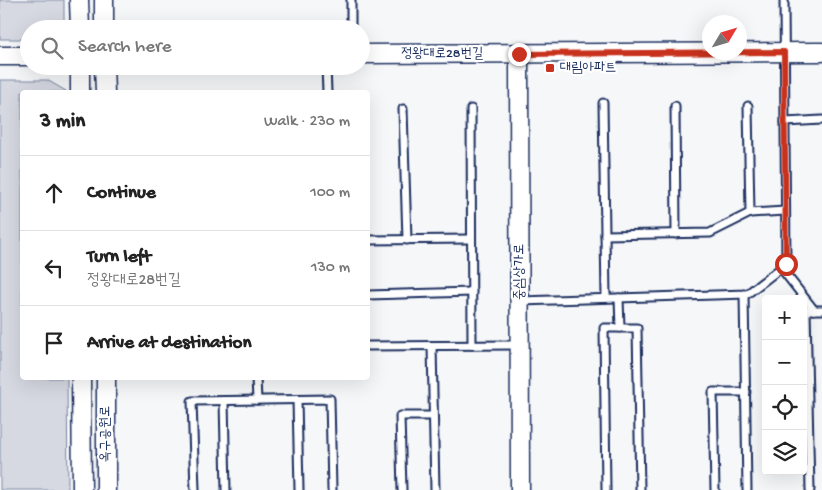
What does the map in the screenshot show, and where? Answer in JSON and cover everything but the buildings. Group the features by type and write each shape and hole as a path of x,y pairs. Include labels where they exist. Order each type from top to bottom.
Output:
{"street":[{"path":"80,0 80,20"},
{"path":"104,0 104,20"},
{"name":"정왕대로28번길","path":"370,54 822,52"},
{"name":"중심상가로","path":"519,54 520,490"},
{"path":"0,56 20,56"},
{"path":"80,75 80,90"},
{"path":"104,75 104,90"},
{"name":"옥구공원로","path":"81,380 82,490"},
{"name":"옥구공원로","path":"106,380 106,490"}],"lane":[{"path":"351,0 351,20"},
{"path":"520,301 747,294 786,264 784,0"},
{"path":"326,75 327,90"},
{"path":"603,103 606,298"},
{"path":"675,106 676,234"},
{"path":"748,106 750,213"},
{"path":"403,109 406,240"},
{"path":"471,109 472,345"},
{"path":"785,122 822,120"},
{"path":"605,235 710,233 750,213 786,211"},
{"path":"370,240 472,239"},
{"path":"780,268 818,310"},
{"path":"370,295 472,292"},
{"path":"744,294 747,490"},
{"path":"620,298 620,328"},
{"path":"810,490 806,310 818,310"},
{"path":"606,490 604,328 637,328 640,490"},
{"path":"370,346 520,345"},
{"path":"432,346 435,490"},
{"path":"256,380 257,400"},
{"path":"714,490 713,392 746,392"},
{"path":"195,490 192,401 330,399 332,490"},
{"path":"297,400 299,490"},
{"path":"224,401 226,490"},
{"path":"402,490 400,416 433,416"}],"shaded area":[{"path":"0,0 64,0 64,20 20,20 20,39 0,39"},
{"path":"0,80 47,80 64,90 20,90 20,380 67,380 68,490 0,490"}],"place":[{"name":"대림아파트","path":"550,68"}],"route":[{"path":"519,54 784,52 786,264"}]}
